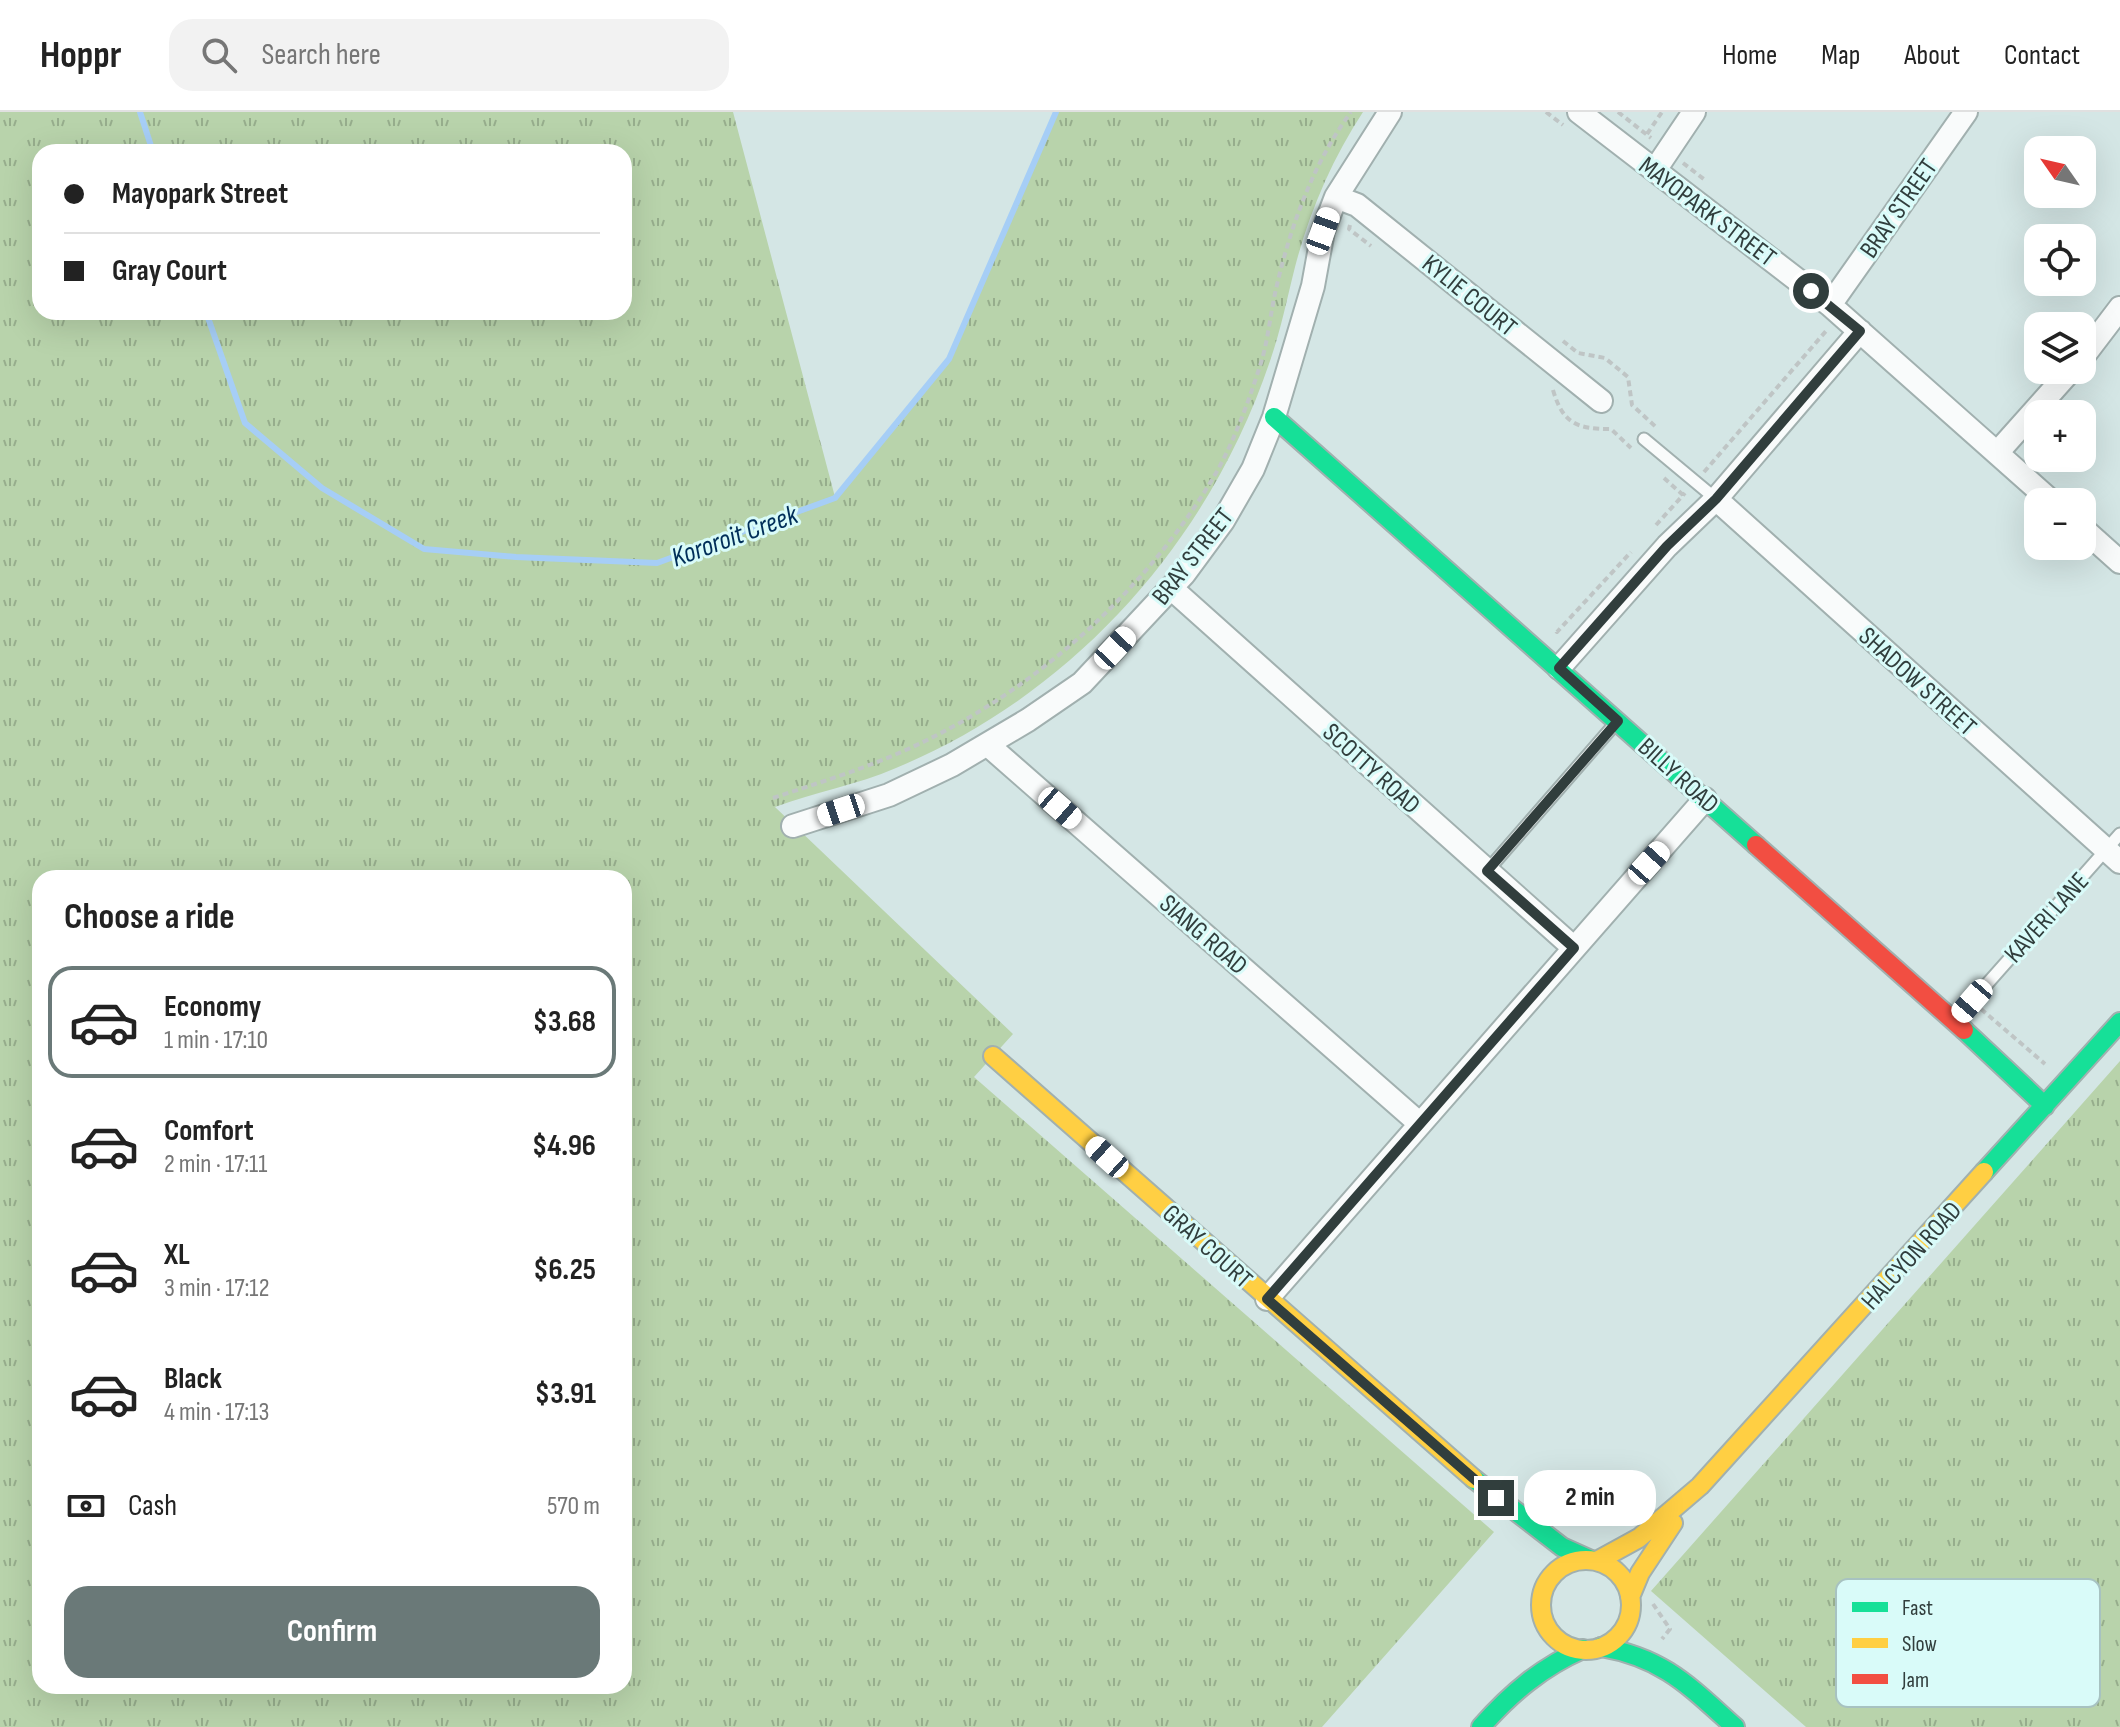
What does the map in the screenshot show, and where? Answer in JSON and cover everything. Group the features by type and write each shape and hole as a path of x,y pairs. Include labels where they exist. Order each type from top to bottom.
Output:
{"street":[{"name":"BRAY STREET","path":"793,826 889,795 988,745 1082,683 1184,574 1223,521 1253,469 1274,417 1313,286 1323,231 1336,197 1390,112"},
{"name":"MAYOPARK STREET","path":"1579,112 1830,305 2036,488"},
{"path":"1655,170 1694,112"},
{"name":"BRAY STREET","path":"1830,305 1966,112"},
{"name":"KYLIE COURT","path":"1336,197 1357,205 1601,401"},
{"path":"2096,340 2120,308"},
{"path":"1559,668 1667,546 1716,499 1860,331"},
{"path":"1997,453 2059,384"},
{"name":"BILLY ROAD","path":"1274,417 1559,668 2045,1106"},
{"name":"SHADOW STREET","path":"1716,499 2115,848"},
{"path":"2096,541 2120,562"},
{"name":"SCOTTY ROAD","path":"1171,588 1574,948"},
{"name":"SIANG ROAD","path":"988,745 1419,1123"},
{"path":"1267,1299 1705,799"},
{"name":"HALCYON ROAD","path":"1700,1486 2120,1022"},
{"name":"GRAY COURT","path":"993,1056 1496,1498"},
{"path":"1538,1640 1544,1588 1552,1575 1576,1561 1594,1560 1629,1546 1665,1519 1700,1486"},
{"path":"1481,1727 1508,1696 1555,1660 1617,1637 1626,1625 1640,1573 1700,1486"},
{"path":"1496,1498 1532,1546"},
{"path":"1496,1498 1562,1547 1617,1571 1650,1641 1690,1687 1735,1727"},
{"path":"1541,1567 1542,1610 1549,1631 1561,1642 1635,1654 1690,1687"},
{"path":"1508,1696 1527,1662"}],"lane":[{"path":"1644,439 1716,499"},
{"path":"1487,871 1618,721"},
{"name":"KAVERI LANE","path":"1954,1021 2115,848"}],"path":[{"path":"773,798 866,768 932,738 995,703 1065,648 1120,598 1179,531 1217,471 1243,416 1262,361 1289,237 1313,178 1351,112"},
{"path":"1647,134 1662,112"},
{"path":"1654,528 1826,331"},
{"path":"1549,625 1557,632 1632,551"}],"green space":[{"path":"0,112 733,112 835,497 949,359 1056,112 1363,112 1341,148 1314,207 1274,349 1244,427 1211,491 1172,550 1127,605 1076,654 1021,699 961,737 881,774 775,807 1013,1034 974,1077 1494,1532 1322,1727 0,1727"},
{"path":"2120,1061 2120,1727 1806,1727 1651,1591"}],"waterway":[{"name":"Kororoit Creek","path":"140,112 150,144"},
{"name":"Kororoit Creek","path":"209,320 245,423 322,488 424,549 516,557 657,563 835,498 949,359 1056,112"}],"traffic: fast":[{"path":"1274,417 1756,845"},
{"path":"1984,1172 2120,1022"},
{"path":"1964,1030 2045,1106"},
{"path":"1474,1479 1562,1547 1591,1560"},
{"path":"1601,1647 1659,1666 1689,1687 1735,1727"},
{"path":"1481,1727 1528,1682 1583,1649"}],"traffic: slow":[{"path":"993,1056 1474,1479"},
{"path":"1597,1561 1639,1538 1700,1486 1984,1172"},
{"path":"1630,1597 1640,1573 1673,1523"},
{"path":"1586,1560 1603,1564 1618,1573 1627,1588 1631,1605 1627,1622 1618,1637 1603,1646 1586,1650 1569,1646 1554,1637 1545,1622 1541,1605 1545,1588 1554,1573 1569,1564 1586,1560"}],"traffic: jam":[{"path":"1756,845 1964,1030"}],"route":[{"path":"1496,1498 1267,1299 1574,948 1487,871 1618,721 1559,668 1667,546 1716,499 1860,331 1811,291"}]}
